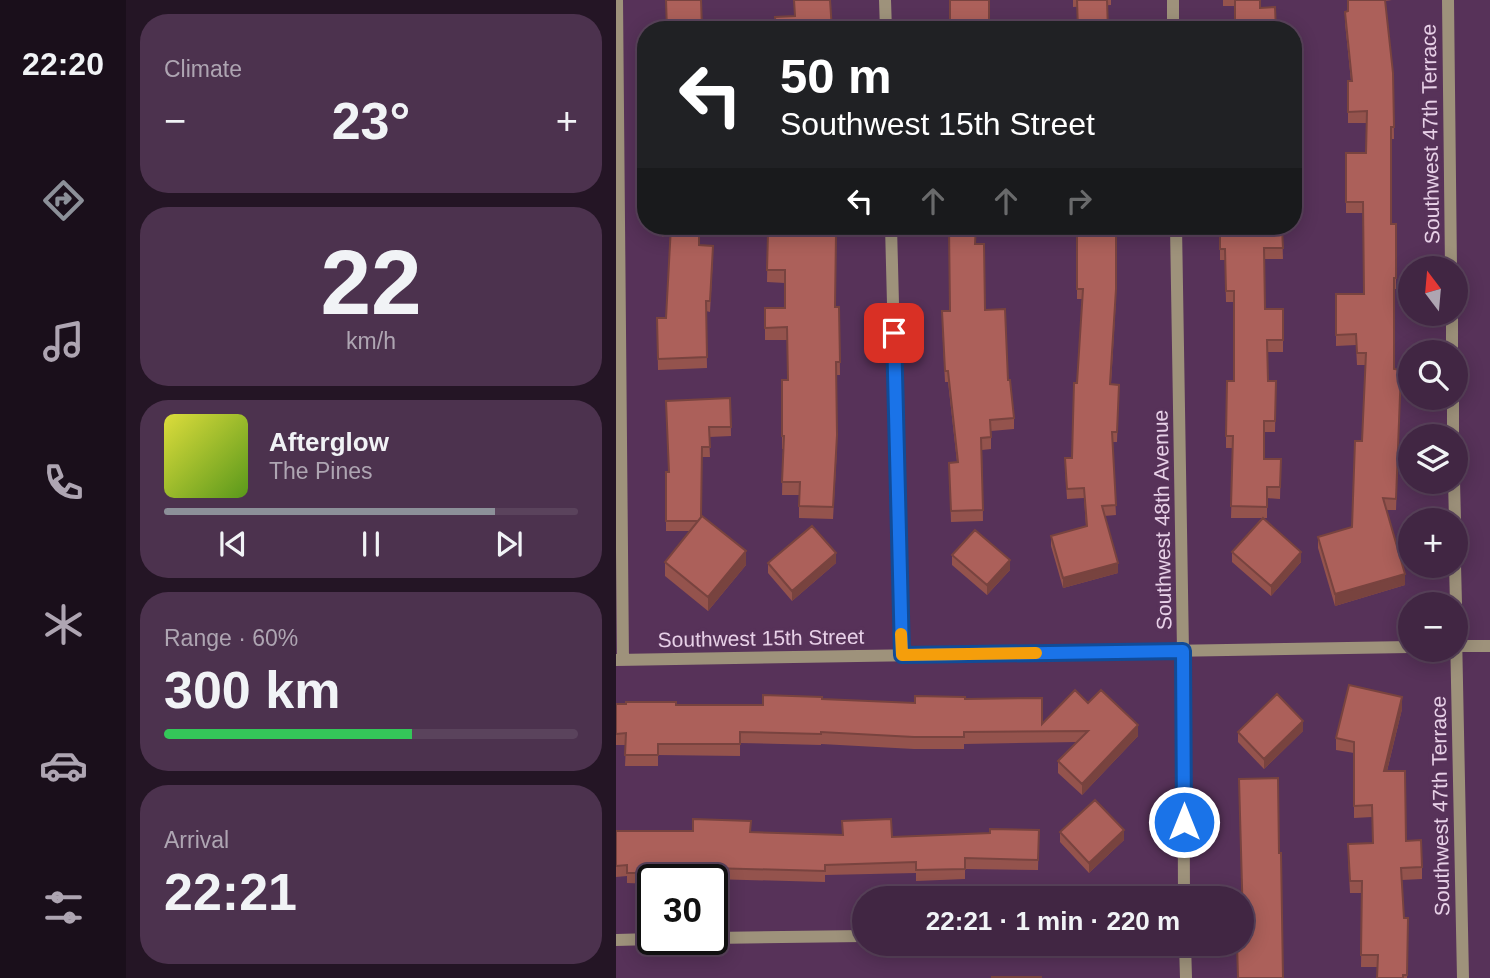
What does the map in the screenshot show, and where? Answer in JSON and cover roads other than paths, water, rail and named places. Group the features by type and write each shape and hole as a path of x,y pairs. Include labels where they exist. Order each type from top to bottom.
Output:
{"street":[{"path":"617,0 619,660"},
{"path":"885,0 886,21"},
{"path":"1173,0 1174,21"},
{"name":"Southwest 47th Terrace","path":"1448,0 1451,256"},
{"path":"891,235 902,655"},
{"name":"Southwest 48th Avenue","path":"1177,235 1184,886"},
{"path":"1468,646 1490,646"},
{"name":"Southwest 15th Street","path":"619,660 1398,648"},
{"name":"Southwest 47th Terrace","path":"1456,662 1463,978"},
{"path":"728,938 852,936"},
{"path":"616,940 637,939"},
{"path":"1185,956 1186,978"}]}
